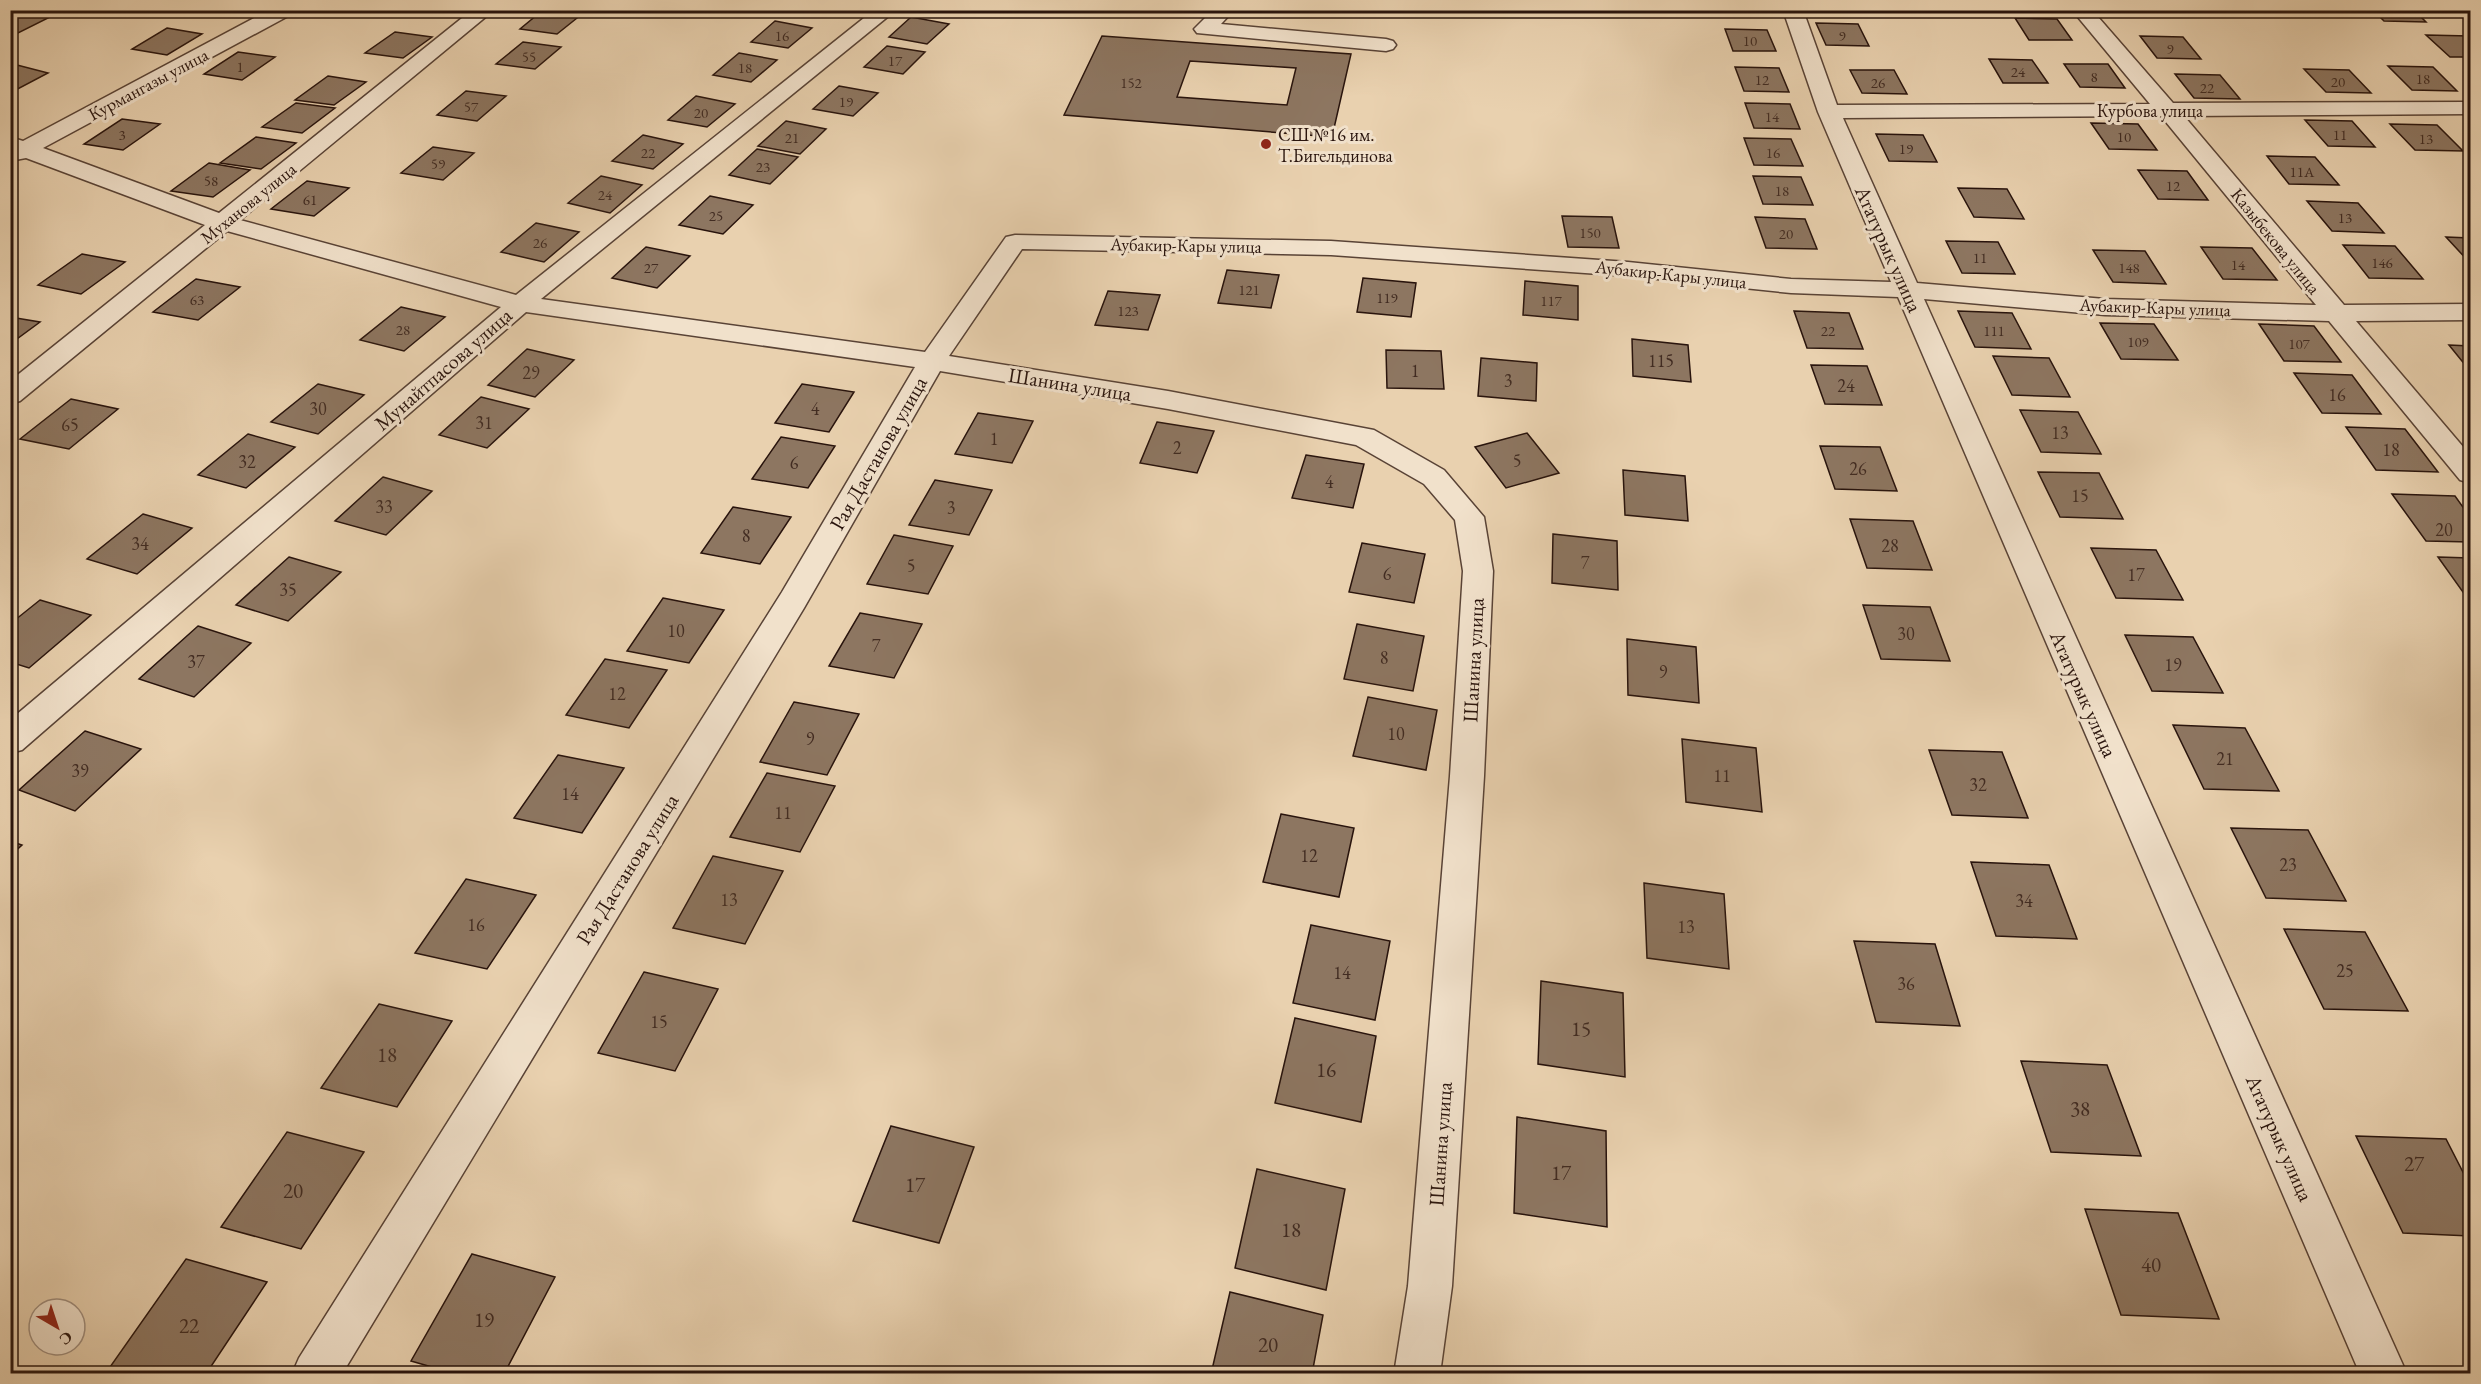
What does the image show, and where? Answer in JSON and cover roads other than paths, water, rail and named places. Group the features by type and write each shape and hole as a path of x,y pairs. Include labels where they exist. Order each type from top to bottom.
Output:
{"street":[{"name":"Курмангазы улица","path":"16,150 285,10"},
{"name":"Муханова улица","path":"10,394 485,10"},
{"name":"Мунайтпасова улица","path":"10,740 520,303 886,10"},
{"path":"1225,10 1204,29 1386,45"},
{"name":"Ататурык улица","path":"1793,10 1829,112 2384,1374"},
{"name":"Казыбекова улица","path":"2081,10 2169,110 2470,473"},
{"name":"Курбова улица","path":"1829,112 2470,108"},
{"name":"Шанина улица","path":"16,150 223,223 520,303 932,361 1168,400 1364,436 1434,477 1469,517 1478,571 1467,777 1430,1287 1417,1374"},
{"name":"Аубакир-Кары улица","path":"932,361 1015,242 1331,248 1628,269 1791,286 1907,290 2105,307 2335,313 2470,312"},
{"name":"Рая Дастанова улица","path":"315,1374 793,600 932,361"}],"place":[{"name":"СШ №16 им. Т.Бигельдинова","path":"1266,144"}]}
